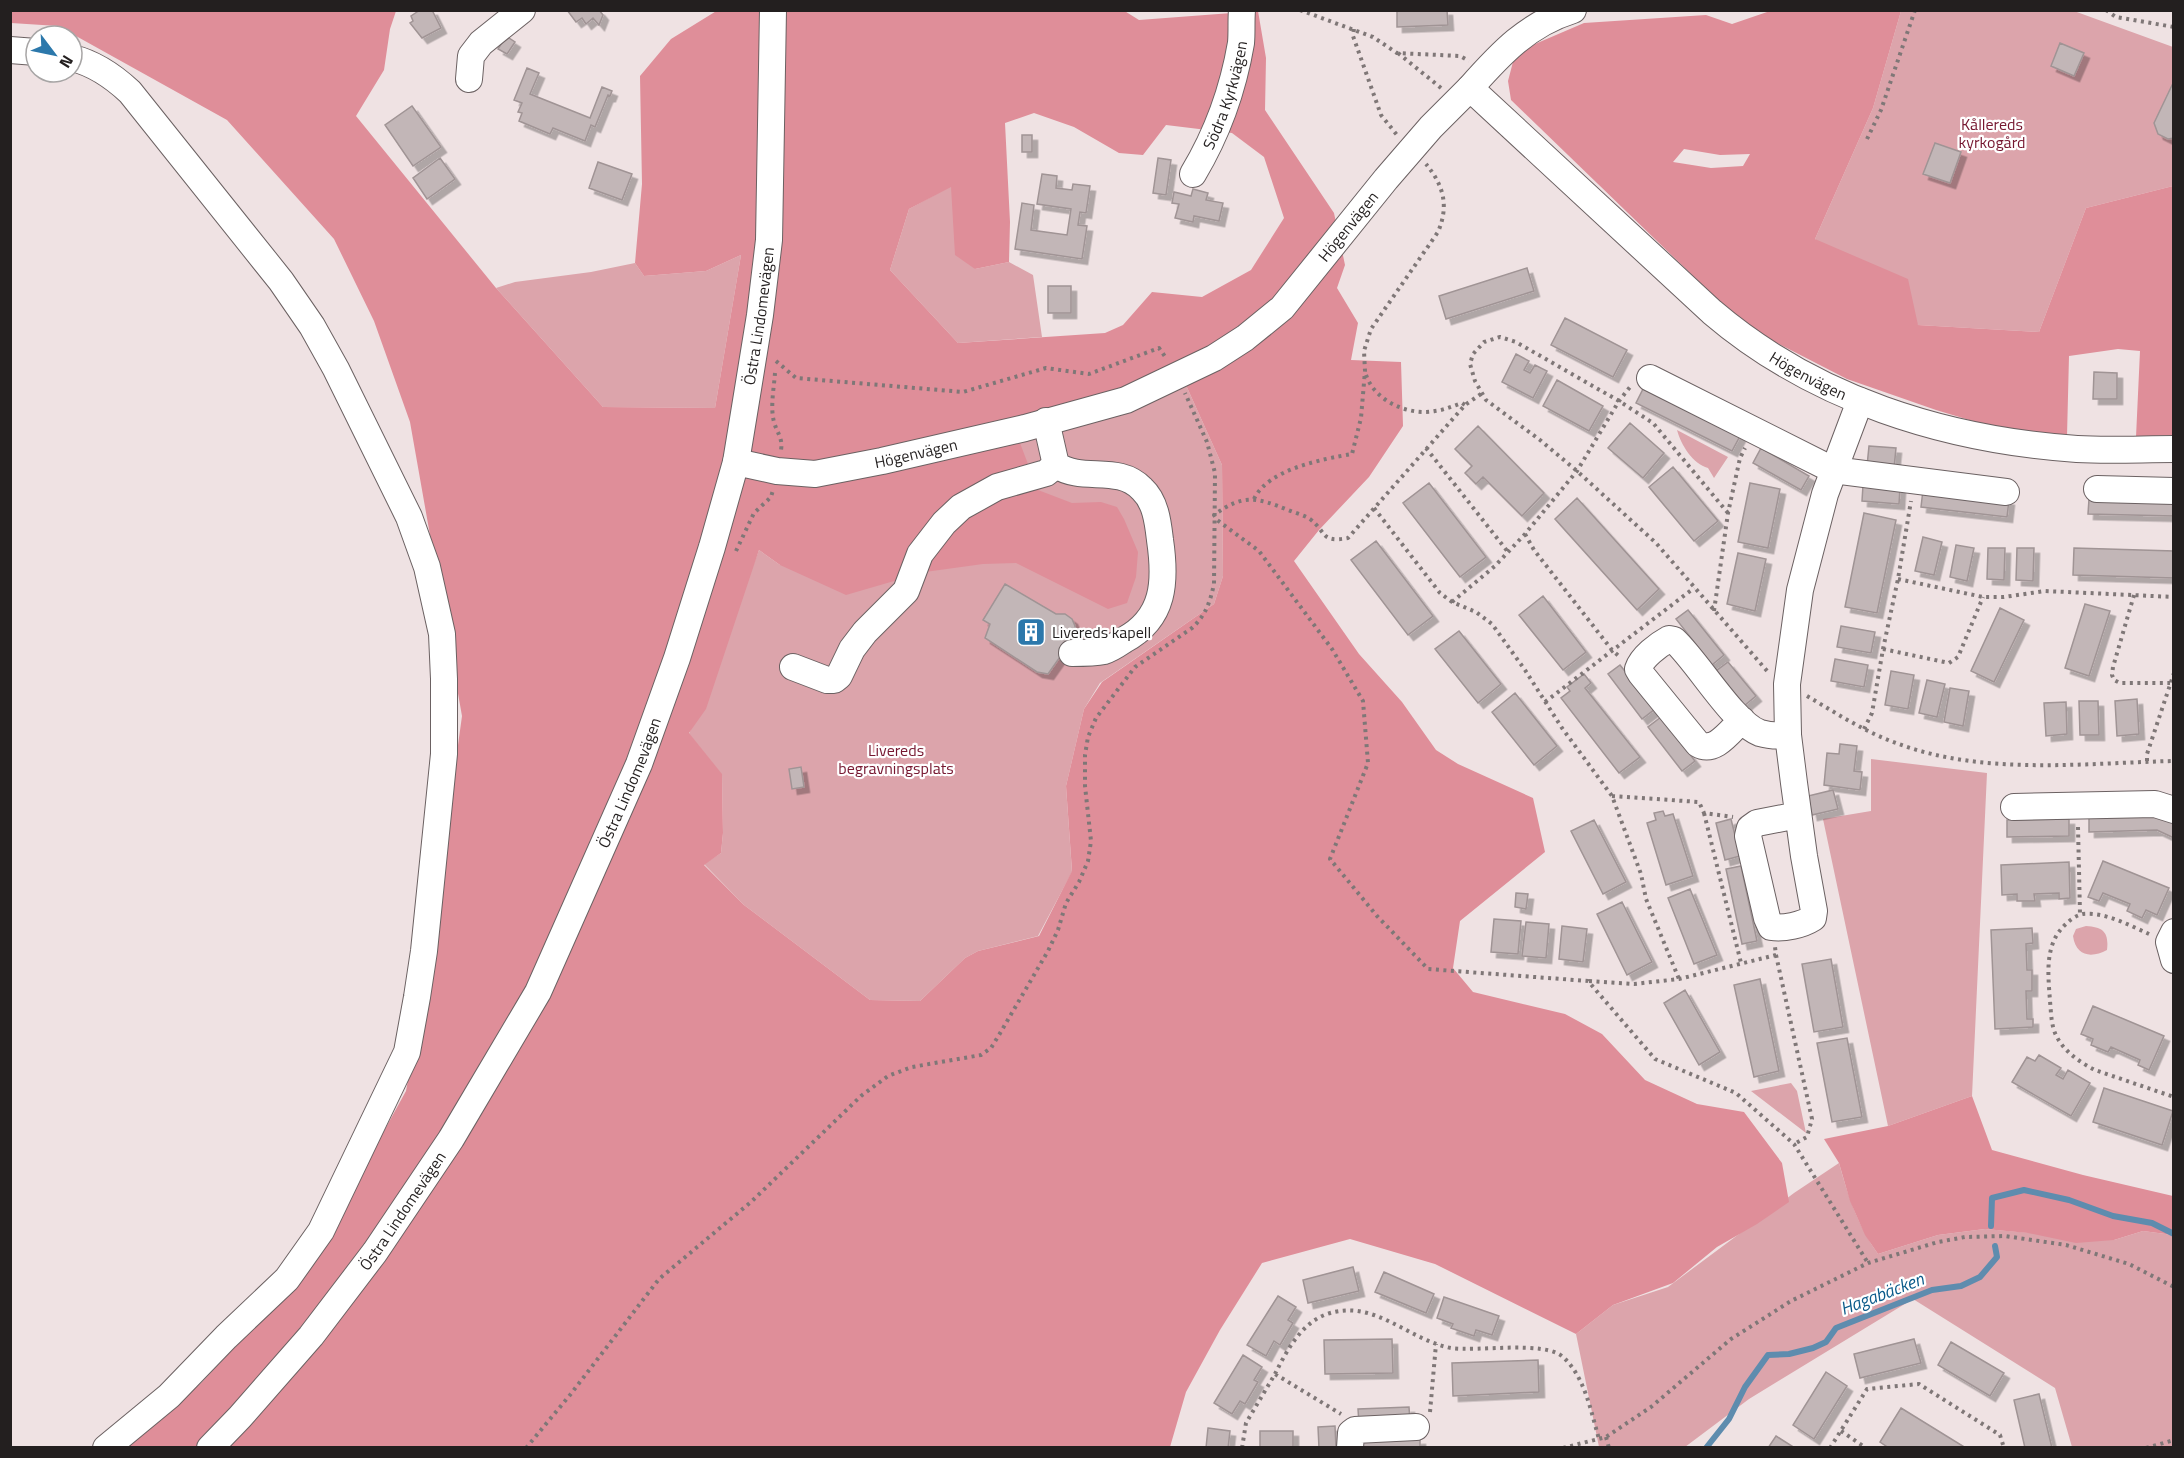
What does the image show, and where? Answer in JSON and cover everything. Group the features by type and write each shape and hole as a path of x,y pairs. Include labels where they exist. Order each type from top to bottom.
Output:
{"street":[{"path":"469,79 471,56 481,43 522,10"},
{"name":"Östra Lindomevägen","path":"210,1448 311,1336 375,1252 451,1139 538,992 639,764 712,547 735,462 760,315 769,240 773,10"},
{"name":"Södra Kyrkvägen","path":"1193,174 1218,125 1232,85 1241,42 1242,10"},
{"path":"1469,87 1498,57 1533,27 1573,10"},
{"path":"84,64 116,80 130,92 268,264 312,326 336,369 409,517 427,567 436,605 442,634 444,679 444,754 438,819 419,986 407,1052 321,1231 287,1279 169,1396 106,1448"},
{"name":"Högenvägen","path":"735,462 777,471 815,474 882,461 1126,400 1214,358 1238,343 1281,308 1386,179 1469,87 1741,337 1809,377 1860,402 1929,426 1992,439 2078,448 2174,449"},
{"path":"1650,378 1833,470 2006,492"},
{"name":"Högenvägen","path":"1771,927 1778,928 1805,923 1813,918 1814,911 1788,735 1786,684 1800,590 1825,494 1860,402"},
{"path":"1047,421 1056,465 1080,475 1119,475 1131,480 1142,489 1150,499 1157,518 1164,567 1160,599 1155,612 1145,625 1105,651 1072,653"},
{"path":"793,667 827,680 834,680 839,676 852,649 865,632 906,591 920,554 944,523 961,507 987,492 1046,473 1056,465"},
{"path":"2097,489 2174,491"},
{"path":"1742,720 1714,746 1704,747 1691,735 1638,669 1641,661 1664,642 1669,639 1674,640 1742,720 1759,732 1778,736 1788,735"},
{"path":"2014,807 2155,804 2174,810"},
{"path":"1771,927 1748,836 1750,828 1757,823 1798,815"},
{"path":"1352,1439 1416,1427"}],"path":[{"path":"1300,10 1373,37 1397,53 1469,87"},
{"path":"1867,139 1881,110 1915,10"},
{"path":"2106,10 2116,17 2174,27"},
{"path":"1354,29 1353,36 1381,115 1401,140"},
{"path":"1397,53 1460,56 1469,87"},
{"path":"1254,499 1258,489 1294,468 1352,454 1361,418 1365,371 1364,351 1371,329 1438,232 1444,218 1443,194 1437,178 1420,157"},
{"path":"1214,515 1231,503 1254,499 1271,503 1310,519 1324,536 1334,540 1348,538 1465,405 1481,394 1470,364 1473,354 1484,342 1500,337 1516,342 1619,400 1653,423 1728,513"},
{"path":"526,1448 570,1395 659,1278 751,1202 861,1096 888,1076 912,1067 981,1055 991,1048 1048,951 1058,930 1066,903 1088,861 1091,841 1085,786 1085,755 1088,737 1096,718 1135,667 1192,628 1206,611 1214,584 1215,473 1212,457 1178,376 1159,348 1089,374 1046,368 963,392 796,378 776,361"},
{"path":"1365,371 1375,390 1393,405 1424,412 1462,403 1465,405"},
{"path":"1452,602 1496,566 1525,534 1577,471 1619,400 1638,381 1650,378"},
{"path":"1714,612 1728,513 1740,458 1754,432"},
{"path":"1426,448 1508,552"},
{"path":"1864,729 1872,713 1883,649 1899,579 1914,480"},
{"path":"1374,508 1435,587 1452,602 1476,612 1492,624 1612,796 1641,874 1646,899 1678,979"},
{"path":"1214,515 1217,520 1259,551 1332,649 1363,701 1368,763 1330,859 1377,916 1428,969 1634,984 1678,979 1776,955"},
{"path":"1525,534 1534,550 1612,650 1638,669"},
{"path":"1899,579 1983,597 2004,597 2045,591 2174,597"},
{"path":"1545,702 1694,588"},
{"path":"2134,595 2113,667 2114,680 2120,683 2170,683"},
{"path":"1883,649 1949,663 1954,662 1983,597"},
{"path":"2147,761 2146,754 2174,673"},
{"path":"1612,796 1699,802 1704,813 1741,964"},
{"path":"2077,806 2080,914"},
{"path":"1704,813 1740,819 1750,828"},
{"path":"2172,944 2107,917 2080,914 2059,930 2050,953 2048,970 2052,1024 2056,1035 2073,1057 2095,1070 2174,1097"},
{"path":"1771,927 1812,1119 1806,1137 1794,1144"},
{"path":"1588,981 1655,1059 1736,1093 1794,1144 1868,1263"},
{"path":"1563,1448 1606,1437 1665,1396 1731,1339 1791,1301 1868,1263 1938,1242 1965,1237 2005,1236 2066,1245 2129,1264 2174,1287"},
{"path":"1242,1448 1246,1423 1287,1350 1304,1329 1326,1314 1348,1310 1376,1314 1436,1344 1462,1349 1551,1350 1562,1356 1578,1376 1599,1439"},
{"path":"1416,1427 1429,1416 1432,1406 1436,1344"},
{"path":"1275,1374 1333,1408 1352,1423 1352,1439"},
{"path":"1830,1448 1867,1389 1919,1384 2000,1435 2004,1448"},
{"path":"1840,1431 1866,1448"},
{"path":"1606,1437 1608,1448"},
{"path":"2146,1448 2174,1440"}],"green space":[{"name":"Kållereds kyrkogård","path":"1901,11 2074,11 2173,47 2173,186 2086,208 2039,332 1918,325 1815,239 1873,108"},
{"path":"951,186 975,269 1009,262 1033,275 1042,337 958,343 890,270 909,209"},
{"path":"741,255 715,408 603,407 496,288 515,282 591,272 635,263 644,276 706,271"},
{"name":"Livereds begravningsplats","path":"1185,383 1222,465 1223,576 1214,604 1100,683 1084,709 1066,786 1072,872 1038,936 978,951 965,958 920,1001 870,1000 744,905 704,864 721,853 722,775 689,734 759,550 780,565 1017,435"},
{"path":"1677,430 1728,457 1714,478 1708,468 1688,453"},
{"path":"1871,759 1987,773 1972,1096 1888,1126 1823,819 1871,811"},
{"path":"2086,926 2104,932 2107,939 2107,950 2090,955 2077,948 2073,936 2076,929"},
{"path":"1791,1083 1797,1091 1806,1133 1751,1091"},
{"path":"1839,1163 1854,1210 1878,1254 1938,1235 1985,1229 2114,1240 2143,1231 2173,1235 2173,1447 2072,1447 2055,1388 1913,1299 1749,1399 1685,1447 1599,1447 1576,1334 1613,1305 1668,1287 1794,1193"}],"shaded area":[{"path":"718,10 1123,10 1139,20 1258,11 1266,58 1265,110 1334,213 1345,265 1337,288 1358,323 1351,360 1401,362 1403,426 1369,477 1319,530 1294,561 1359,654 1402,702 1436,750 1458,764 1533,798 1545,852 1460,921 1453,968 1473,992 1565,1014 1602,1034 1645,1080 1697,1104 1744,1112 1782,1163 1789,1202 1717,1247 1673,1283 1613,1305 1576,1334 1435,1264 1350,1239 1262,1263 1220,1330 1186,1392 1170,1447 124,1447 201,1383 308,1269 406,1091 424,993 462,716 410,422 374,321 334,239 227,120 84,40 84,24 11,23 10,11 396,11 390,29 384,70 356,116 496,288 603,407 715,408 741,255 706,271 644,276 635,263 642,184 640,76 671,39","holes":["1034,113 1074,127 1119,153 1143,155 1166,125 1232,133 1264,157 1284,218 1251,270 1202,297 1152,292 1123,325 1105,333 958,343 890,270 909,209 951,187 955,255 975,269 1009,262 1010,222 1005,123","1185,383 1222,465 1223,576 1214,604 1102,682 1084,709 1066,786 1072,871 1039,936 978,951 965,958 920,1001 870,1000 744,905 704,865 721,853 722,774 689,733 706,709 759,550 780,565 846,595 925,572 983,564 1016,563 1108,609 1127,603 1136,577 1138,552 1124,519 1117,507 1101,502 1072,503 1038,490 1013,425"]},
{"path":"1770,11 1901,11 1873,108 1815,239 1908,279 1918,325 2039,332 2086,208 2173,186 2173,435 2136,437 2140,351 2118,349 2069,356 2067,436 1996,428 1847,379 1746,327 1511,100 1508,81 1514,58 1535,44 1584,23 1706,15 1732,24","holes":["1684,149 1720,155 1750,154 1743,166 1711,168 1673,162"]},
{"path":"1972,1096 1992,1150 2083,1175 2173,1196 2173,1235 2143,1231 2114,1240 2076,1243 2028,1233 1985,1229 1938,1235 1878,1254 1865,1235 1850,1201 1839,1163 1824,1139 1888,1126"}],"building":[{"path":"420,10 432,10 441,28 422,38 410,23 413,21 411,16"},
{"path":"567,10 599,10 603,15 599,25 593,18 586,24 582,18 576,22"},
{"path":"1397,10 1447,10 1448,25 1397,27"},
{"path":"506,36 515,42 507,54 498,49"},
{"path":"2060,43 2084,53 2074,76 2051,66"},
{"path":"527,68 539,73 530,94 590,118 602,87 612,91 610,96 608,95 595,127 591,125 585,141 553,128 550,134 519,121 522,113 518,112 522,103 514,100"},
{"path":"2174,81 2174,138 2168,139 2158,134 2154,123"},
{"path":"412,106 441,147 413,166 385,125"},
{"path":"1022,135 1032,135 1032,152 1022,152"},
{"path":"1935,143 1961,152 1950,183 1923,174"},
{"path":"440,158 455,179 427,199 413,178"},
{"path":"1158,158 1171,160 1166,195 1153,193"},
{"path":"598,162 632,174 622,200 589,188"},
{"path":"1042,174 1057,176 1056,188 1072,190 1073,184 1090,186 1086,213 1080,212 1078,225 1087,226 1082,259 1015,249 1022,203 1034,205 1031,230 1067,235 1071,209 1037,204"},
{"path":"1193,189 1208,193 1206,200 1223,203 1219,221 1194,216 1193,222 1175,218 1179,204 1172,203 1174,192 1191,196"},
{"path":"1527,268 1534,291 1446,319 1439,296"},
{"path":"1048,286 1071,286 1071,313 1048,313"},
{"path":"1565,318 1627,350 1613,377 1551,345"},
{"path":"1516,354 1529,361 1524,370 1530,373 1535,365 1547,371 1533,398 1502,382"},
{"path":"2094,372 2117,373 2117,399 2093,399"},
{"path":"1557,380 1603,406 1589,431 1543,406"},
{"path":"1644,387 1740,436 1732,451 1636,403"},
{"path":"1630,423 1664,453 1643,478 1608,448"},
{"path":"1478,426 1544,493 1522,516 1483,477 1476,484 1465,473 1472,466 1455,449"},
{"path":"1869,446 1896,448 1894,468 1867,466"},
{"path":"1761,448 1809,476 1801,490 1753,463"},
{"path":"1673,467 1718,521 1694,541 1649,487"},
{"path":"1429,483 1486,557 1460,577 1403,503"},
{"path":"1750,483 1780,489 1768,548 1738,542"},
{"path":"1863,485 1900,488 1899,504 1862,501"},
{"path":"1923,490 2009,500 2007,517 1921,507"},
{"path":"1577,498 1659,589 1637,610 1555,519"},
{"path":"2089,499 2174,501 2174,516 2088,514"},
{"path":"1864,513 1896,520 1877,613 1845,607"},
{"path":"1923,537 1942,542 1934,575 1915,571"},
{"path":"1376,541 1433,616 1408,635 1351,560"},
{"path":"1956,545 1974,548 1967,581 1950,577"},
{"path":"1988,548 2005,548 2004,580 1987,579"},
{"path":"2017,548 2034,548 2033,581 2016,580"},
{"path":"2074,548 2174,551 2174,578 2073,575"},
{"path":"1738,553 1766,559 1755,611 1727,604"},
{"name":"Livereds kapell","path":"1005,584 1056,614 1065,614 1072,619 1075,626 1074,637 1048,674 1037,672 985,638 990,624 983,620"},
{"path":"1543,596 1586,652 1563,670 1519,615"},
{"path":"2085,604 2110,611 2089,676 2065,668"},
{"path":"2000,608 2024,620 1994,682 1971,671"},
{"path":"1688,610 1724,655 1712,665 1676,619"},
{"path":"1841,626 1875,632 1871,653 1837,647"},
{"path":"1459,631 1501,684 1478,703 1435,649"},
{"path":"1835,659 1868,665 1864,687 1831,681"},
{"path":"1728,662 1756,696 1744,706 1716,671"},
{"path":"1620,665 1655,709 1642,719 1608,674"},
{"path":"1891,671 1914,675 1908,709 1885,705"},
{"path":"1584,674 1591,683 1585,688 1640,757 1619,773 1561,698 1570,691 1567,687"},
{"path":"1927,680 1945,684 1937,717 1919,713"},
{"path":"1950,688 1969,691 1963,726 1944,722"},
{"path":"1515,693 1557,746 1534,765 1492,712"},
{"path":"2137,699 2139,734 2117,736 2115,701"},
{"path":"2079,701 2098,701 2099,735 2080,735"},
{"path":"2066,702 2067,734 2046,736 2044,703"},
{"path":"1661,717 1695,761 1682,771 1648,727"},
{"path":"1840,744 1857,746 1854,771 1862,772 1860,790 1824,785 1827,753 1839,754"},
{"path":"801,767 804,787 792,789 789,769"},
{"path":"1833,790 1838,809 1812,815 1808,796"},
{"path":"1663,811 1665,816 1673,814 1693,876 1666,885 1647,823 1656,820 1654,813"},
{"path":"2157,814 2174,819 2174,838 2157,830 2089,832 2089,816"},
{"path":"1731,819 1740,856 1725,860 1716,823"},
{"path":"2069,819 2069,836 2007,837 2007,820"},
{"path":"1594,820 1626,882 1603,894 1571,831"},
{"path":"2103,861 2169,888 2157,915 2146,910 2142,918 2127,911 2130,904 2103,893 2099,901 2088,897"},
{"path":"2069,862 2070,898 2059,899 2059,893 2034,894 2035,901 2017,901 2017,894 2002,895 2001,865"},
{"path":"1741,866 1757,941 1742,944 1726,869"},
{"path":"1690,889 1717,955 1694,964 1668,898"},
{"path":"1516,893 1528,894 1526,909 1515,907"},
{"path":"1622,902 1652,962 1627,975 1597,914"},
{"path":"1494,919 1521,921 1518,954 1491,952"},
{"path":"1526,922 1549,924 1546,958 1522,956"},
{"path":"1562,926 1587,929 1583,962 1559,959"},
{"path":"2032,928 2033,943 2026,944 2027,970 2032,970 2032,991 2026,991 2027,1019 2033,1019 2033,1027 1995,1029 1991,930"},
{"path":"1831,959 1843,1027 1814,1032 1802,964"},
{"path":"1760,979 1779,1071 1754,1077 1734,985"},
{"path":"1685,990 1720,1052 1699,1065 1664,1003"},
{"path":"2093,1006 2164,1036 2149,1070 2138,1065 2140,1060 2111,1047 2108,1052 2091,1045 2093,1039 2081,1034"},
{"path":"1847,1038 1862,1117 1832,1122 1817,1043"},
{"path":"2039,1055 2061,1068 2056,1075 2063,1079 2068,1070 2090,1083 2071,1116 2012,1082 2027,1057 2035,1061"},
{"path":"2104,1088 2173,1111 2162,1145 2093,1122"},
{"path":"1353,1267 1359,1291 1308,1303 1303,1280"},
{"path":"1384,1272 1434,1294 1426,1313 1375,1292"},
{"path":"1278,1296 1296,1307 1288,1320 1293,1323 1280,1345 1274,1341 1266,1356 1247,1345"},
{"path":"1444,1297 1499,1316 1492,1335 1476,1330 1474,1336 1451,1328 1453,1324 1437,1318"},
{"path":"1392,1339 1393,1373 1325,1374 1324,1340"},
{"path":"1914,1339 1921,1363 1860,1378 1854,1354"},
{"path":"1951,1342 2004,1373 1990,1396 1938,1365"},
{"path":"1243,1355 1262,1367 1254,1380 1258,1382 1245,1404 1240,1401 1232,1414 1214,1403"},
{"path":"1538,1360 1539,1392 1453,1396 1452,1363"},
{"path":"1826,1372 1847,1386 1814,1439 1793,1425"},
{"path":"2039,1394 2052,1448 2025,1448 2014,1400"},
{"path":"1409,1407 1410,1422 1359,1424 1358,1409"},
{"path":"1901,1408 1966,1448 1889,1448 1880,1442"},
{"path":"1335,1426 1336,1448 1319,1448 1318,1427"},
{"path":"1208,1428 1230,1431 1228,1448 1206,1448"},
{"path":"1260,1431 1293,1431 1293,1448 1260,1448"},
{"path":"1776,1436 1795,1448 1768,1448"},
{"path":"1420,1439 1420,1448 1361,1448 1361,1441"}],"waterway":[{"name":"Hagabäcken","path":"1991,1226 1992,1198 2024,1190 2069,1200 2113,1216 2152,1223 2174,1234"},
{"name":"Hagabäcken","path":"1706,1448 1729,1419 1745,1387 1768,1355 1789,1354 1813,1348 1826,1342 1836,1328 1932,1290 1961,1286 1980,1277 1997,1257 1995,1246"}],"place":[{"name":"Livereds kapell","path":"1031,632"}]}
